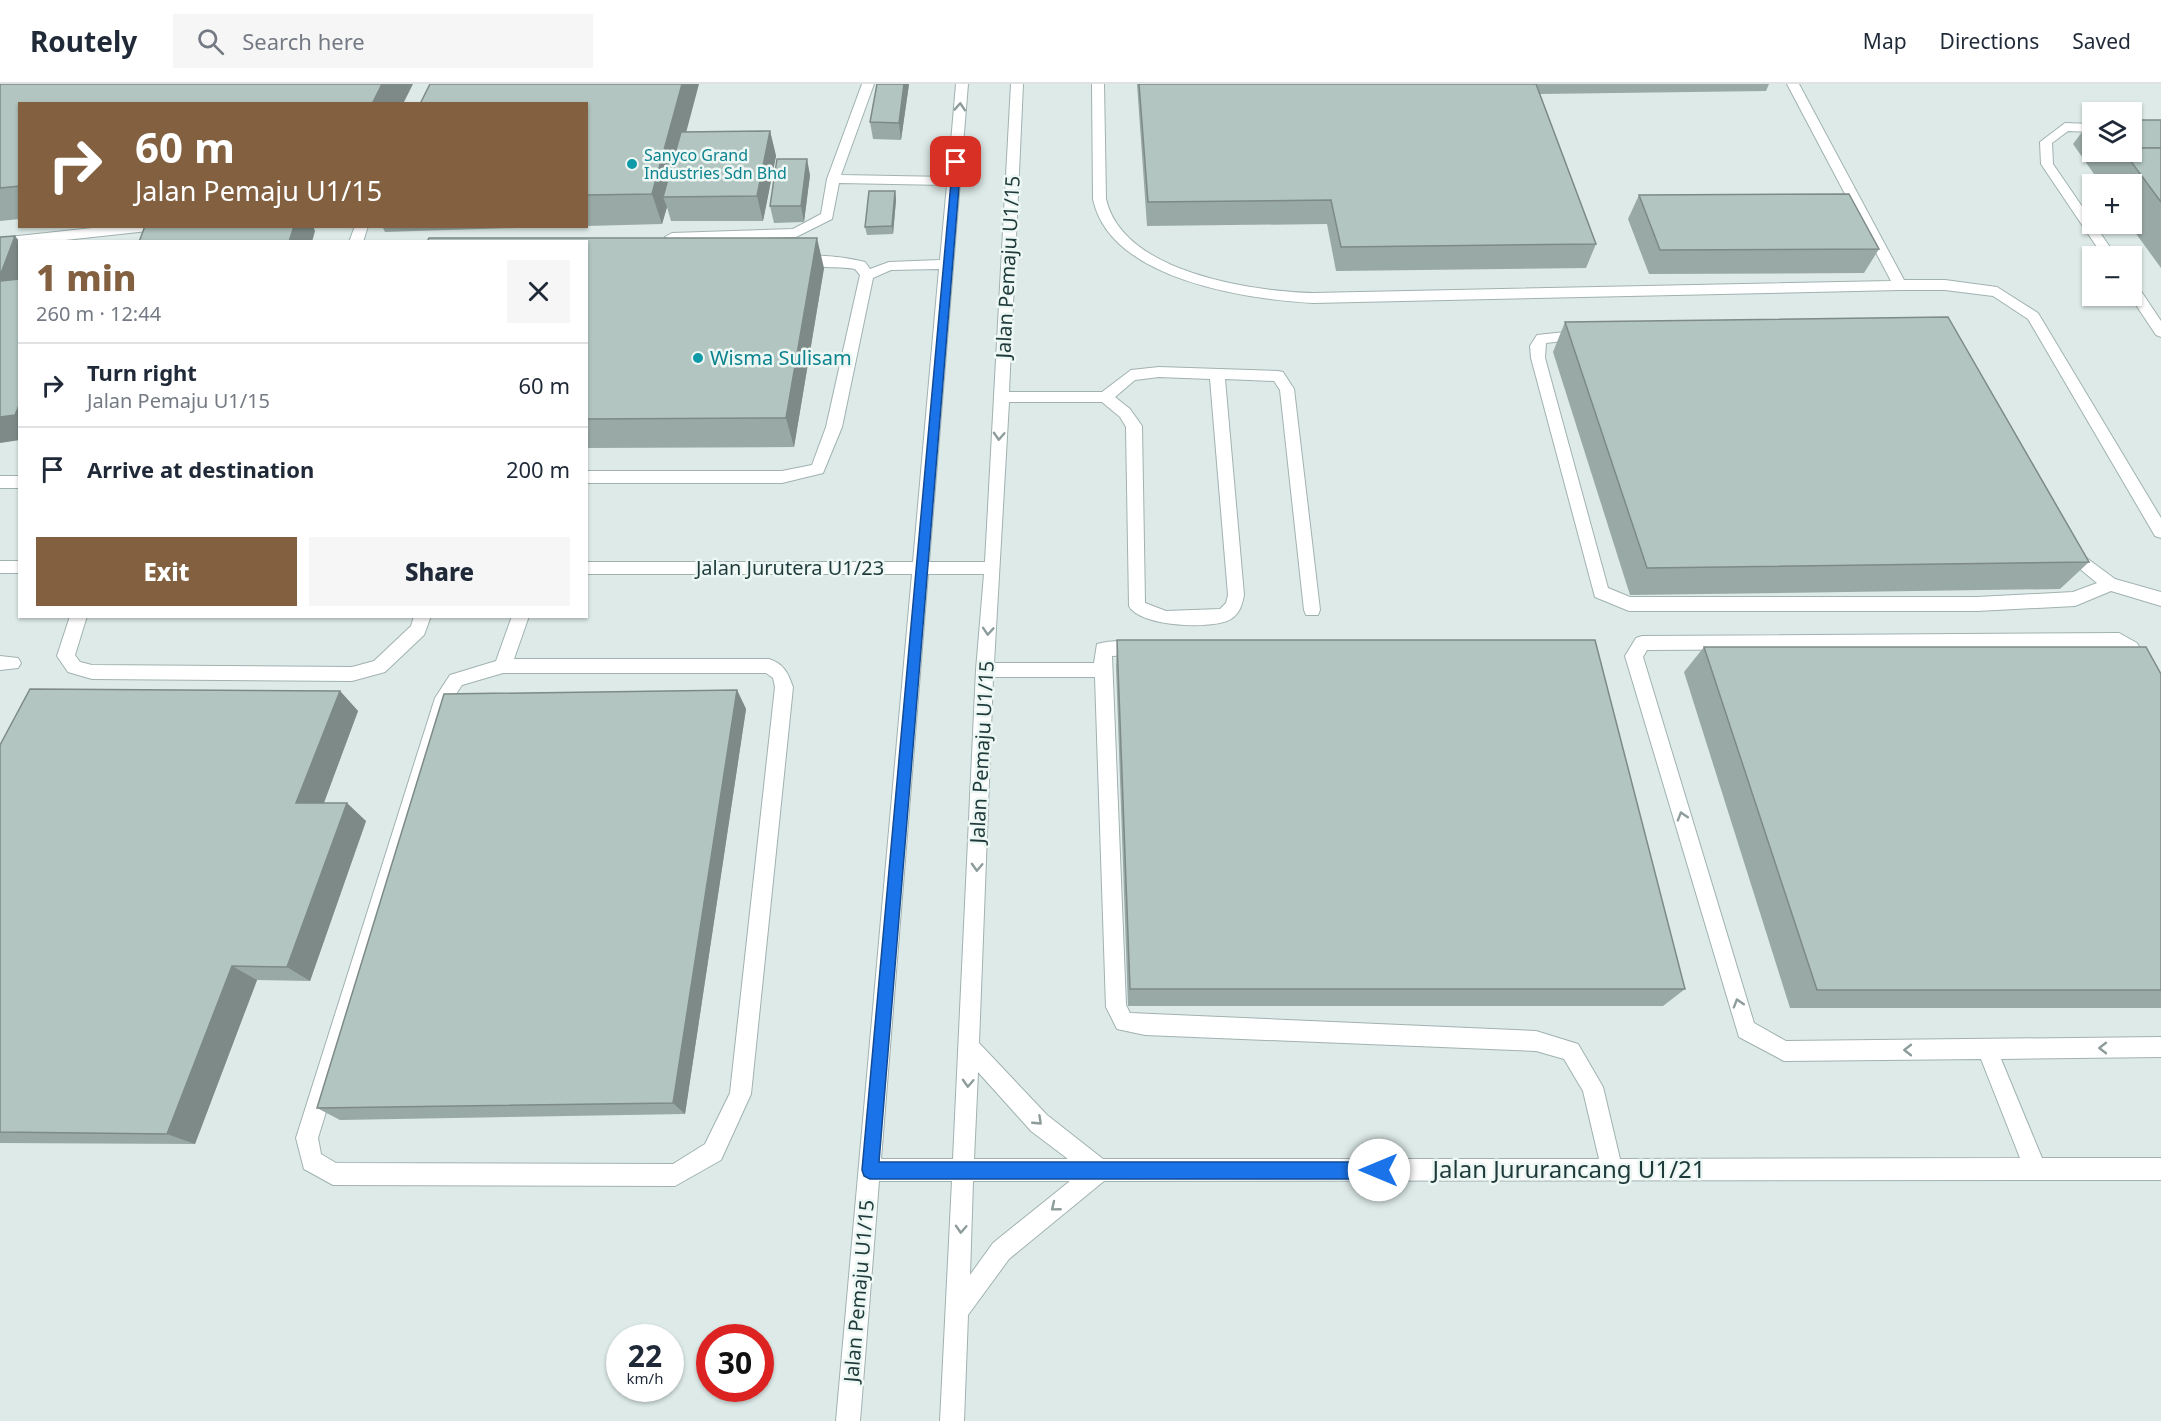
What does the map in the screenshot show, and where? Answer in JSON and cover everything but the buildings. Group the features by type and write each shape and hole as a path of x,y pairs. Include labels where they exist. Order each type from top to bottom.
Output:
{"street":[{"path":"672,237 796,233 827,216 833,179 868,84"},
{"name":"Jalan Pemaju U1/15","path":"848,1421 962,84"},
{"name":"Jalan Pemaju U1/15","path":"952,1421 985,670 993,568 1017,84"},
{"path":"1098,84 1100,206 1121,238 1159,265 1224,289 1270,297 1313,298 1900,285 1945,285 1997,292 2033,316 2161,532"},
{"path":"1793,84 1900,285"},
{"path":"2082,128 2065,127 2046,142 2047,164 2103,246"},
{"path":"833,179 955,181"},
{"path":"20,240 137,228"},
{"path":"0,242 18,240"},
{"path":"588,477 782,477 818,469 834,427 867,275 860,265 839,261 782,261"},
{"path":"867,275 890,266 947,264"},
{"path":"2142,303 2161,332"},
{"path":"1596,335 1542,338 1537,346 1538,358 1601,592 1629,604 1775,602 1977,604 2075,599 2110,584"},
{"path":"1001,396 1105,396 1131,375 1158,372 1278,376 1287,389 1312,610"},
{"path":"1105,396 1125,413 1134,426 1137,606 1145,614 1157,617 1224,615 1234,606 1236,595 1217,374"},
{"path":"0,482 18,482"},
{"path":"2057,540 2110,584 2161,599"},
{"path":"0,567 18,567"},
{"name":"Jalan Jurutera U1/23","path":"588,568 993,568"},
{"path":"78,618 66,656 75,667 92,672 352,674 380,667 418,630 422,618"},
{"path":"503,666 520,618"},
{"path":"2161,703 2131,648 2119,640 1642,643 1634,656 1746,1030 1784,1051 2161,1047"},
{"path":"1162,649 1103,649 1116,1007 1124,1022 1145,1025 1536,1041 1571,1051 1593,1087 1612,1170"},
{"path":"503,666 769,666 780,674 784,687 740,1094 712,1152 675,1175 333,1174 312,1161 307,1138 444,698 456,680 503,666"},
{"path":"985,670 1103,670"},
{"path":"957,1311 1001,1251 1100,1170 1039,1123 970,1048"},
{"path":"1987,1049 2035,1169"},
{"name":"Jalan Jururancang U1/21","path":"870,1170 2161,1169"}],"place":[{"name":"Sanyco Grand Industries Sdn Bhd","path":"632,164"},
{"name":"Wisma Sulisam","path":"698,358"}],"route":[{"path":"956,162 870,1170 1379,1170"}]}
